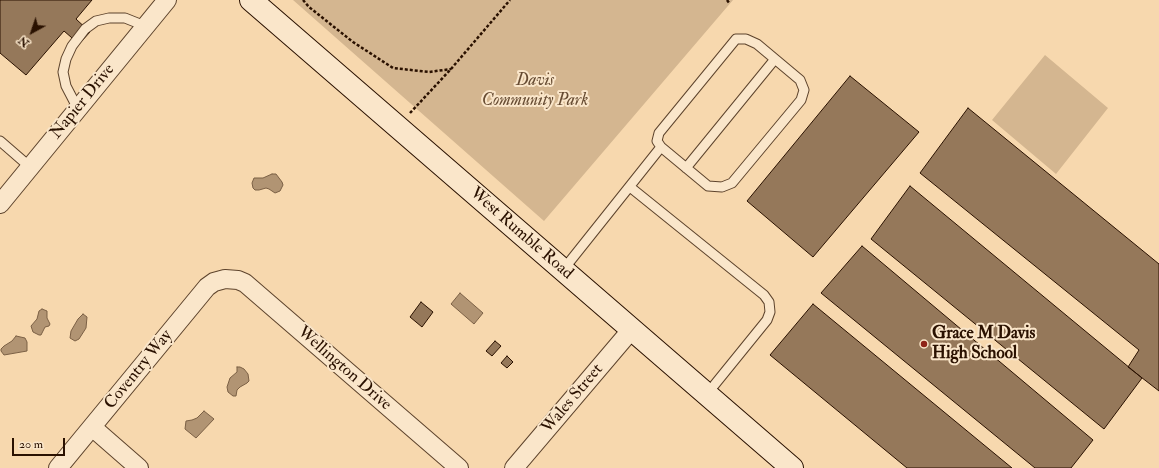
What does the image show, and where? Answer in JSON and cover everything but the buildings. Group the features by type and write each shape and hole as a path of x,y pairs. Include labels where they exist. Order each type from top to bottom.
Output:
{"street":[{"name":"Napier Drive","path":"0,204 167,0"},
{"name":"West Rumble Road","path":"251,0 792,468"},
{"name":"Coventry Way","path":"58,468 206,287 214,282 225,279"},
{"name":"Wellington Drive","path":"225,279 238,280 245,283 459,468"},
{"name":"Wales Street","path":"514,468 632,329"},
{"path":"92,427 139,468"}],"lane":[{"path":"78,109 66,86 63,72 66,59 72,46 84,29 96,21 109,18 125,18 145,26"},
{"path":"746,38 757,44 775,58 800,80 804,90 801,100 732,183 722,187 708,186 661,147 657,141 659,133 736,39 746,38"},
{"path":"686,168 775,58"},
{"path":"0,141 30,167"},
{"path":"563,270 661,147"},
{"path":"630,186 764,295 769,302 770,312 767,320 707,394"}],"path":[{"path":"303,0 309,7 353,42 393,68 429,72 450,69"},
{"path":"398,127 510,0"},
{"path":"727,0 730,4"}],"green space":[{"name":"Davis Community Park","path":"293,0 733,0 544,221"},
{"path":"1045,55 1108,108 1056,174 992,120"}],"shaded area":[{"path":"276,174 282,182 283,185 280,191 275,193 266,188 255,190 253,188 252,183 254,178 263,178"},
{"path":"460,293 483,313 474,324 451,304"},
{"path":"42,309 47,311 47,318 50,324 49,326 45,327 41,335 39,335 33,332 31,326 37,319 39,311"},
{"path":"83,314 87,317 86,328 79,339 75,341 70,338 71,331 78,319"},
{"path":"16,336 25,338 27,342 27,351 4,355 1,349"},
{"path":"237,367 244,369 248,374 249,381 237,390 236,396 233,396 228,392 227,387 230,378 237,372"},
{"path":"204,411 214,419 196,438 185,429 186,421 197,418"}],"place":[{"name":"Grace M Davis High School","path":"924,344"}]}
